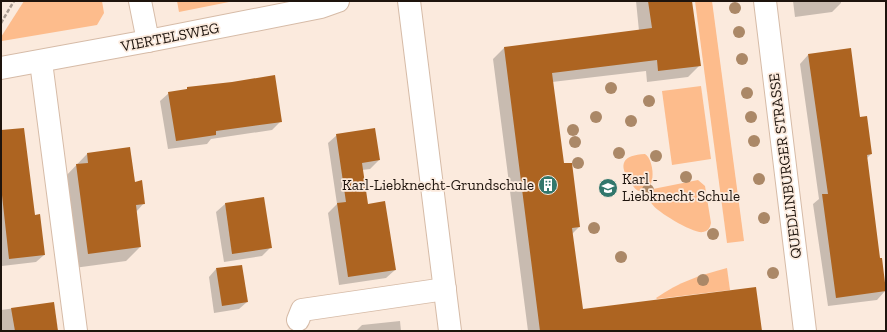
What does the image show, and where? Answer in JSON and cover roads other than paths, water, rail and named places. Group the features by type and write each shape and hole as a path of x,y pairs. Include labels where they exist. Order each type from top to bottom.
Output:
{"street":[{"path":"140,1 148,41"},
{"name":"VIERTELSWEG","path":"1,68 41,62 321,7 338,1"},
{"path":"409,1 450,331"},
{"name":"QUEDLINBURGER STRASSE","path":"765,1 805,331"},
{"path":"41,62 76,331"},
{"path":"298,320 302,310 445,289"}],"place":[{"name":"Karl-Liebknecht-Grundschule","path":"548,185"},
{"name":"Karl - Liebknecht Schule","path":"608,188"}]}
